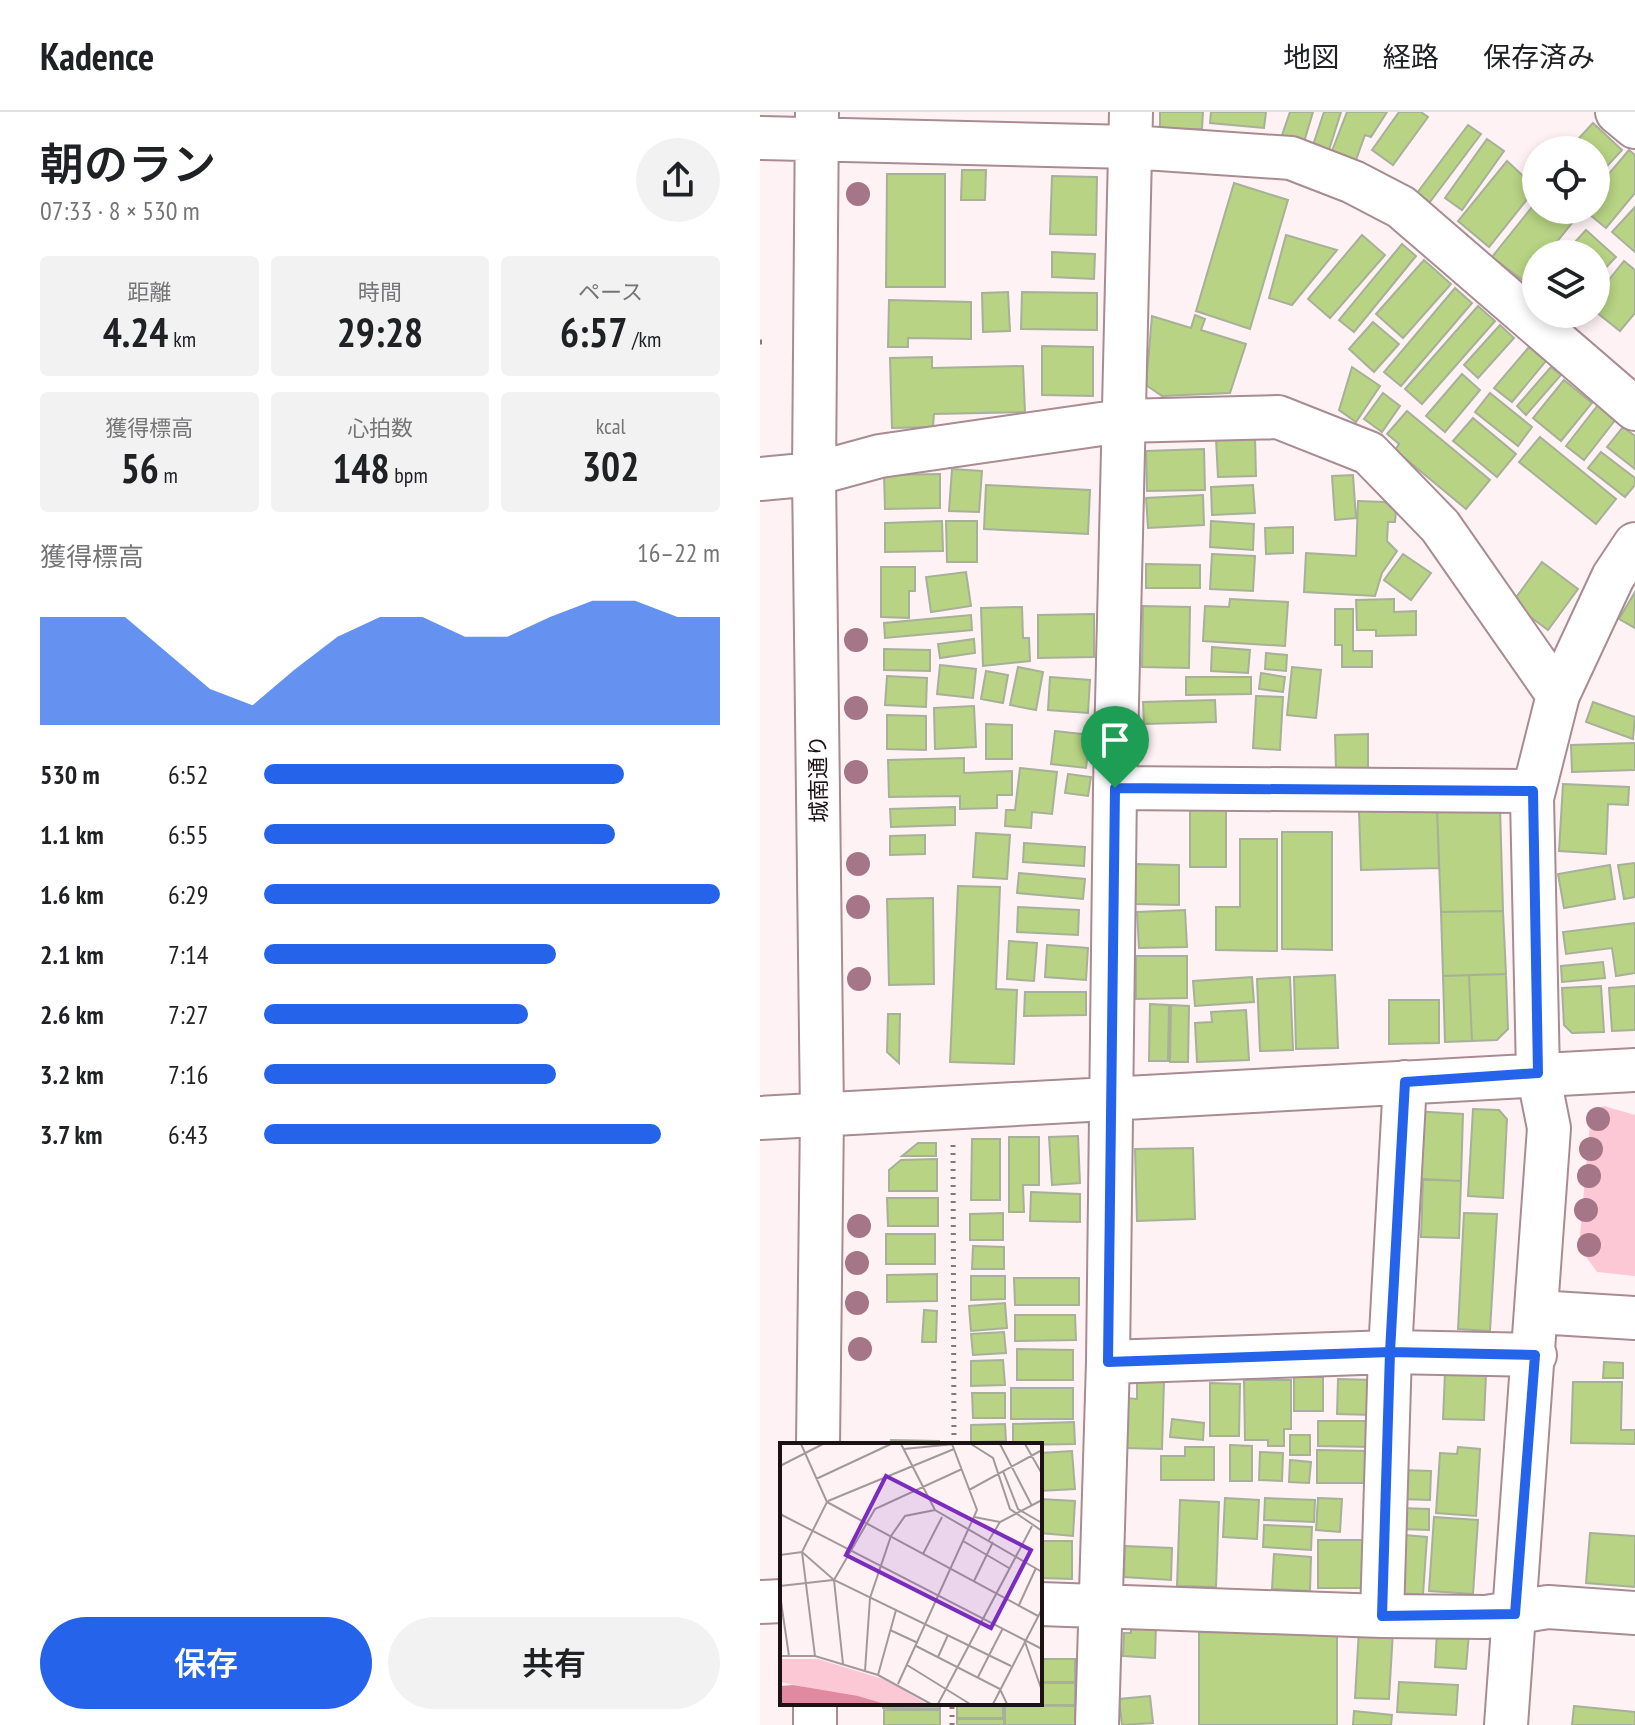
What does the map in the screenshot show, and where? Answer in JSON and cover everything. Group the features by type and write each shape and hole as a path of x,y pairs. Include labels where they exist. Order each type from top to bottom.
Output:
{"street":[{"path":"1617,112 1635,127"},
{"path":"760,138 817,126 1130,129 1291,158 1353,182 1401,207 1635,409"},
{"name":"城南通り","path":"817,126 814,474 822,1115 818,1443"},
{"path":"1097,1725 1098,1605 1108,1362 1115,788 1123,572 1122,421 1130,129"},
{"path":"760,479 814,474 880,456 1122,421 1278,417 1369,453 1440,526 1558,695"},
{"path":"1506,1725 1549,1128 1538,1073 1533,791 1558,695 1613,577 1635,544"},
{"path":"1115,788 1533,791"},
{"path":"760,1118 1635,1070"},
{"path":"1382,1616 1390,1352 1405,1082"},
{"path":"1537,1312 1635,1318"},
{"path":"1108,1362 1390,1352 1535,1355"},
{"path":"760,1602 780,1601"},
{"path":"1042,1604 1382,1616 1515,1614 1548,1607 1635,1613"}],"path":[{"path":"953,1108 954,1443"}],"shaded area":[{"path":"1604,1106 1635,1115 1635,1276 1597,1272 1579,1247 1591,1112"}],"building":[{"path":"1160,112 1203,112 1202,129 1160,129"},
{"path":"1211,112 1266,112 1264,128 1210,123"},
{"path":"1290,112 1313,112 1304,142 1282,135"},
{"path":"1324,112 1341,112 1329,150 1313,145"},
{"path":"1347,112 1387,112 1371,137 1365,135 1356,160 1332,151"},
{"path":"1399,112 1421,112 1428,117 1393,165 1372,150"},
{"path":"1593,123 1607,136 1581,136"},
{"path":"1468,125 1481,134 1430,202 1417,193"},
{"path":"1487,139 1504,151 1462,210 1445,198"},
{"path":"1610,139 1622,150 1610,163"},
{"path":"1629,150 1635,155 1635,193 1610,223 1610,172"},
{"path":"1507,161 1522,175 1522,206 1489,247 1458,221"},
{"path":"962,170 986,170 985,200 961,200"},
{"path":"887,174 945,174 945,287 886,287"},
{"path":"1052,176 1097,177 1096,235 1050,234"},
{"path":"1234,183 1288,200 1250,329 1196,311"},
{"path":"1635,207 1635,252 1612,232"},
{"path":"1522,220 1522,224 1571,224 1558,240 1522,240 1522,280 1492,257"},
{"path":"1586,230 1597,240 1577,240"},
{"path":"1286,235 1337,250 1292,305 1269,298"},
{"path":"1362,235 1385,255 1330,318 1308,299"},
{"path":"1402,244 1416,256 1354,332 1339,320"},
{"path":"1052,252 1095,254 1094,279 1052,277"},
{"path":"1424,260 1451,284 1403,338 1376,314"},
{"path":"1624,261 1635,270 1635,313 1620,331 1610,323 1610,278"},
{"path":"1455,288 1472,303 1401,386 1384,372"},
{"path":"1008,292 1010,331 983,332 982,293"},
{"path":"1022,292 1097,293 1097,330 1021,329"},
{"path":"889,300 971,302 971,339 908,338 908,347 888,347"},
{"path":"1478,306 1495,321 1422,404 1405,389"},
{"path":"1195,315 1205,319 1201,330 1246,344 1230,393 1162,396 1146,385 1152,316 1191,328"},
{"path":"1373,322 1399,344 1374,372 1349,349"},
{"path":"1500,325 1514,338 1478,378 1464,365"},
{"path":"1042,346 1093,347 1093,396 1042,395"},
{"path":"1529,347 1546,361 1512,402 1494,388"},
{"path":"932,357 932,368 1023,366 1025,412 934,414 933,427 892,428 890,358"},
{"path":"1352,367 1380,386 1356,422 1339,410"},
{"path":"1551,367 1561,375 1526,415 1517,406"},
{"path":"1462,374 1480,390 1445,432 1426,416"},
{"path":"1564,380 1592,403 1561,441 1533,418"},
{"path":"1383,393 1400,406 1382,432 1364,419"},
{"path":"1490,393 1532,427 1518,446 1475,412"},
{"path":"1598,405 1616,419 1584,460 1566,446"},
{"path":"1407,411 1490,480 1466,509 1395,450 1399,444 1387,434"},
{"path":"1473,418 1516,454 1497,477 1453,441"},
{"path":"1623,427 1635,436 1635,469 1607,447"},
{"path":"1255,437 1256,476 1218,477 1216,439"},
{"path":"1540,437 1616,499 1596,524 1519,462"},
{"path":"1204,449 1205,490 1147,491 1146,451"},
{"path":"1601,452 1635,478 1635,485 1625,497 1588,468"},
{"path":"952,469 982,471 979,512 949,511"},
{"path":"940,474 940,508 885,509 884,475"},
{"path":"1353,475 1356,518 1335,520 1332,476"},
{"path":"986,485 1090,490 1088,534 984,529"},
{"path":"1253,485 1255,513 1212,515 1211,487"},
{"path":"1203,495 1204,525 1148,528 1146,498"},
{"path":"1358,501 1385,502 1396,511 1395,522 1388,522 1387,541 1397,551 1382,573 1375,596 1304,592 1306,553 1356,556"},
{"path":"942,521 943,551 885,552 885,523"},
{"path":"946,521 977,521 977,562 947,562"},
{"path":"1211,521 1254,524 1253,550 1210,547"},
{"path":"1293,527 1293,553 1266,554 1265,528"},
{"path":"1212,554 1255,556 1253,591 1210,589"},
{"path":"1403,554 1431,573 1411,600 1384,580"},
{"path":"1542,562 1578,589 1548,630 1512,603"},
{"path":"1146,564 1200,565 1200,588 1146,588"},
{"path":"881,567 915,567 915,591 909,591 909,618 881,617"},
{"path":"966,572 971,606 931,612 926,577"},
{"path":"1635,592 1635,628 1619,619"},
{"path":"1230,599 1288,602 1285,646 1203,641 1205,606 1229,607"},
{"path":"1394,599 1394,612 1416,611 1416,635 1376,636 1376,630 1357,630 1356,600"},
{"path":"1143,606 1190,607 1189,668 1142,667"},
{"path":"1022,607 1023,638 1029,638 1030,661 983,666 981,608"},
{"path":"1335,609 1353,609 1353,651 1372,651 1372,667 1342,667 1342,645 1335,645"},
{"path":"1094,614 1094,657 1038,658 1038,615"},
{"path":"971,615 972,630 885,638 884,623"},
{"path":"974,639 975,653 940,658 938,644"},
{"path":"1212,647 1250,650 1248,673 1211,671"},
{"path":"884,649 930,650 930,671 884,670"},
{"path":"1266,653 1287,655 1286,671 1265,669"},
{"path":"940,665 976,669 973,698 937,694"},
{"path":"1018,667 1043,672 1036,710 1010,705"},
{"path":"1292,667 1321,670 1316,718 1287,715"},
{"path":"986,671 1008,675 1003,703 981,699"},
{"path":"1261,673 1285,677 1283,692 1259,689"},
{"path":"887,676 927,678 926,707 885,705"},
{"path":"1050,677 1090,680 1088,713 1048,710"},
{"path":"1186,677 1251,677 1251,694 1186,695"},
{"path":"1256,696 1283,697 1280,750 1253,748"},
{"path":"1215,700 1216,722 1144,724 1143,702"},
{"path":"1593,702 1635,717 1633,739 1586,722"},
{"path":"974,706 976,747 935,749 934,708"},
{"path":"887,715 926,716 926,750 887,749"},
{"path":"986,724 1012,725 1012,759 986,759"},
{"path":"1055,731 1090,735 1086,768 1051,764"},
{"path":"1368,734 1368,769 1336,769 1335,735"},
{"path":"1635,743 1635,770 1572,772 1571,745"},
{"path":"964,758 964,773 1012,771 1012,795 997,795 997,808 960,809 960,796 889,797 888,760"},
{"path":"1020,768 1057,772 1052,814 1032,812 1031,828 1005,826 1006,810 1015,810"},
{"path":"1068,774 1091,777 1088,796 1065,793"},
{"path":"1563,784 1629,787 1628,805 1608,804 1606,854 1559,851"},
{"path":"1190,802 1226,802 1226,867 1190,867"},
{"path":"955,807 955,825 891,827 890,809"},
{"path":"1500,807 1503,911 1441,912 1437,808"},
{"path":"1437,808 1439,868 1361,870 1359,811"},
{"path":"1282,832 1332,832 1332,950 1282,949"},
{"path":"976,833 1010,835 1007,879 973,877"},
{"path":"925,835 925,854 890,855 890,836"},
{"path":"1240,839 1277,839 1277,951 1216,950 1216,907 1240,907"},
{"path":"1024,843 1085,847 1084,866 1023,862"},
{"path":"1635,863 1635,897 1624,899 1618,865"},
{"path":"1134,864 1179,865 1179,905 1133,904"},
{"path":"1610,865 1615,899 1564,908 1558,874"},
{"path":"1019,873 1085,879 1083,899 1017,893"},
{"path":"958,886 1000,887 996,989 1017,990 1014,1064 950,1062"},
{"path":"933,898 934,984 889,985 887,899"},
{"path":"1018,907 1079,910 1078,935 1017,932"},
{"path":"1185,910 1187,947 1139,948 1137,912"},
{"path":"1503,911 1506,974 1443,976 1441,912"},
{"path":"1635,923 1635,973 1616,976 1612,948 1566,954 1563,932"},
{"path":"1009,941 1037,943 1034,981 1007,979"},
{"path":"1047,945 1088,948 1086,980 1045,977"},
{"path":"1136,956 1187,956 1187,998 1136,999"},
{"path":"1603,962 1605,978 1562,982 1561,966"},
{"path":"1506,974 1508,1029 1497,1040 1472,1041 1469,975"},
{"path":"1335,975 1338,1048 1296,1049 1294,977"},
{"path":"1469,975 1472,1041 1445,1042 1443,976"},
{"path":"1252,977 1254,1002 1195,1006 1193,981"},
{"path":"1290,977 1293,1050 1260,1051 1257,979"},
{"path":"1601,986 1604,1032 1572,1033 1564,1025 1562,988"},
{"path":"1635,986 1635,1030 1612,1031 1609,988"},
{"path":"1025,992 1086,992 1086,1015 1024,1016"},
{"path":"1389,1000 1439,1000 1439,1043 1389,1044"},
{"path":"1150,1004 1169,1005 1168,1061 1149,1061"},
{"path":"1171,1005 1189,1006 1188,1062 1170,1062"},
{"path":"1246,1010 1249,1060 1197,1062 1195,1023 1212,1022 1211,1012"},
{"path":"888,1014 900,1014 899,1063 887,1052"},
{"path":"1473,1109 1499,1110 1507,1119 1503,1198 1468,1196"},
{"path":"1413,1111 1463,1114 1461,1181 1410,1179"},
{"path":"1078,1136 1080,1183 1052,1185 1049,1137"},
{"path":"1009,1137 1039,1137 1039,1185 1023,1185 1024,1212 1009,1212"},
{"path":"972,1139 1000,1139 1000,1200 971,1200"},
{"path":"918,1143 936,1143 936,1156 902,1156"},
{"path":"1193,1148 1195,1219 1137,1221 1135,1149"},
{"path":"937,1159 937,1191 889,1191 889,1170 901,1160"},
{"path":"1423,1179 1461,1181 1459,1238 1421,1237"},
{"path":"1031,1192 1080,1194 1080,1222 1030,1221"},
{"path":"887,1198 938,1198 938,1226 888,1226"},
{"path":"1003,1213 1003,1240 970,1240 970,1214"},
{"path":"1464,1213 1497,1214 1490,1331 1458,1329"},
{"path":"886,1234 935,1234 935,1264 886,1264"},
{"path":"973,1246 1004,1247 1004,1269 972,1269"},
{"path":"937,1274 937,1301 887,1302 887,1275"},
{"path":"971,1276 1005,1276 1005,1299 971,1300"},
{"path":"1014,1278 1079,1278 1079,1305 1015,1305"},
{"path":"1005,1303 1007,1328 971,1331 969,1306"},
{"path":"924,1310 937,1311 936,1342 922,1342"},
{"path":"1015,1315 1075,1315 1076,1340 1015,1341"},
{"path":"1004,1332 1006,1353 973,1355 971,1334"},
{"path":"1017,1349 1073,1350 1073,1380 1017,1380"},
{"path":"1003,1360 1005,1385 971,1386 971,1361"},
{"path":"1604,1362 1623,1363 1623,1378 1603,1378"},
{"path":"1445,1372 1486,1374 1484,1420 1443,1419"},
{"path":"1294,1377 1323,1377 1323,1411 1294,1411"},
{"path":"1338,1379 1373,1380 1372,1415 1337,1414"},
{"path":"1137,1380 1164,1381 1162,1449 1125,1448 1127,1398 1137,1399"},
{"path":"1244,1380 1291,1380 1291,1429 1284,1429 1284,1446 1268,1446 1268,1440 1245,1440"},
{"path":"1573,1382 1622,1382 1621,1430 1635,1430 1635,1444 1571,1443"},
{"path":"1210,1383 1240,1384 1239,1436 1210,1436"},
{"path":"1011,1388 1073,1388 1073,1419 1011,1419"},
{"path":"972,1393 1005,1393 1005,1418 973,1418"},
{"path":"1172,1419 1204,1423 1203,1440 1170,1437"},
{"path":"1318,1421 1373,1421 1372,1447 1318,1446"},
{"path":"1074,1422 1075,1444 1013,1443 1013,1424"},
{"path":"1005,1424 1006,1441 971,1442 971,1425"},
{"path":"1290,1435 1310,1435 1310,1455 1290,1455"},
{"path":"891,1440 939,1441 939,1443 891,1443"},
{"path":"1230,1445 1252,1446 1252,1481 1230,1481"},
{"path":"1185,1447 1214,1447 1214,1480 1161,1480 1161,1456 1185,1456"},
{"path":"1458,1447 1480,1449 1476,1516 1436,1513 1440,1453 1457,1454"},
{"path":"1317,1450 1371,1451 1370,1483 1317,1483"},
{"path":"1072,1451 1075,1489 1042,1491 1042,1453"},
{"path":"1260,1452 1283,1453 1282,1481 1259,1480"},
{"path":"1290,1460 1311,1462 1309,1483 1289,1482"},
{"path":"1399,1470 1431,1471 1430,1500 1397,1499"},
{"path":"1225,1498 1259,1500 1257,1539 1223,1537"},
{"path":"1265,1498 1315,1500 1314,1522 1264,1520"},
{"path":"1318,1498 1342,1499 1340,1532 1316,1530"},
{"path":"1042,1499 1075,1501 1073,1536 1042,1533"},
{"path":"1180,1500 1219,1502 1216,1587 1177,1586"},
{"path":"1401,1508 1429,1509 1429,1530 1400,1529"},
{"path":"1434,1517 1478,1520 1473,1594 1429,1591"},
{"path":"1264,1525 1312,1527 1311,1550 1263,1547"},
{"path":"1590,1533 1635,1536 1635,1587 1586,1583"},
{"path":"1404,1535 1427,1537 1423,1595 1400,1593"},
{"path":"1318,1540 1367,1540 1367,1588 1318,1588"},
{"path":"1042,1541 1072,1541 1072,1579 1042,1578"},
{"path":"1125,1546 1172,1548 1171,1580 1124,1577"},
{"path":"1274,1554 1311,1557 1310,1591 1272,1589"},
{"path":"1131,1623 1156,1624 1155,1658 1123,1656 1124,1633 1131,1633"},
{"path":"1359,1629 1393,1631 1389,1699 1355,1698"},
{"path":"1437,1631 1469,1633 1466,1669 1435,1667"},
{"path":"1199,1632 1337,1633 1337,1725 1199,1725"},
{"path":"1042,1659 1075,1659 1075,1682 1042,1682"},
{"path":"1399,1682 1458,1685 1456,1715 1397,1712"},
{"path":"1042,1683 1075,1683 1075,1705 1042,1705"},
{"path":"1150,1696 1153,1723 1122,1725 1119,1699"},
{"path":"883,1705 940,1705 940,1709 883,1708"},
{"path":"957,1705 1003,1705 1003,1718 957,1718"},
{"path":"1005,1705 1075,1706 1075,1725 1005,1725"},
{"path":"1574,1706 1635,1712 1635,1725 1572,1725"},
{"path":"884,1710 940,1710 940,1725 884,1725"},
{"path":"1354,1711 1392,1715 1391,1725 1353,1725"},
{"path":"957,1719 1004,1719 1004,1725 957,1725"}],"route":[{"path":"1115,788 1108,1362 1390,1352 1382,1616 1486,1617 1515,1614 1535,1355 1390,1352 1405,1082 1538,1073 1533,791 1115,788"}]}
